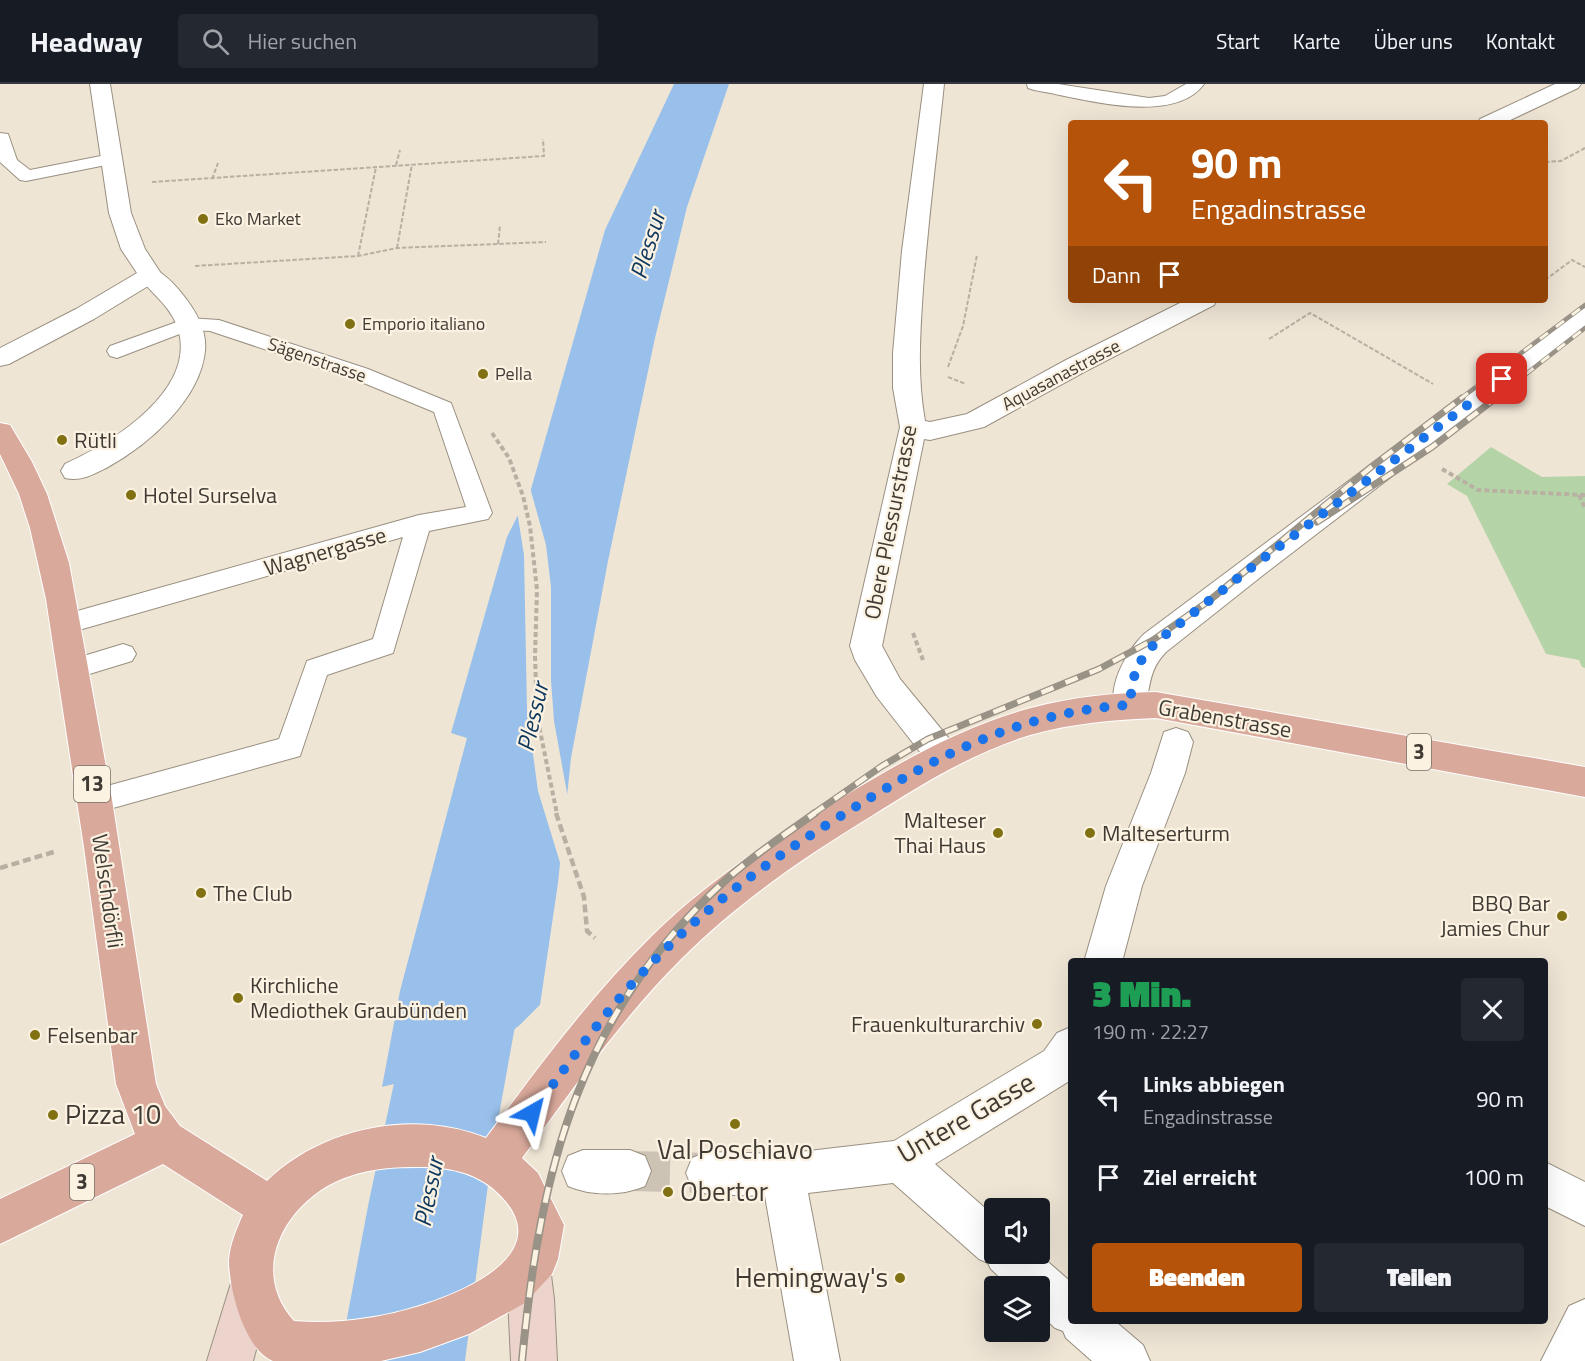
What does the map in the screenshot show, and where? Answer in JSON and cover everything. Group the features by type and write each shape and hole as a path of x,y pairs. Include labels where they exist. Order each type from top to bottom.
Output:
{"main road":[{"name":"Welschdörfli","path":"0,432 19,463 48,537 95,801 136,1084 147,1116 165,1141"},
{"name":"Grabenstrasse","path":"502,1169 519,1130 600,1021 645,969 704,913 789,849 913,771 978,740 1089,707 1156,705 1585,782"},
{"path":"165,1141 271,1208"},
{"name":"3","path":"0,1222 165,1141"},
{"path":"406,1146 456,1148 502,1169 528,1194 539,1216 542,1245 529,1275 515,1295 486,1316 452,1335 391,1355 360,1359 306,1353 284,1343 268,1325 252,1283 251,1256 258,1229 271,1208 286,1192 320,1168 370,1149 406,1146"},
{"path":"529,1275 534,1361"},
{"path":"230,1361 252,1283"}],"street":[{"path":"75,471 125,445 151,423 180,385 192,356 194,344 178,303 150,275 133,249 125,231 112,166 100,84"},
{"name":"Obere Plessurstrasse","path":"934,84 914,251 906,353 906,388 913,428 866,646 870,661 879,677 943,756"},
{"path":"1493,120 1571,84"},
{"path":"0,358 85,314 150,275"},
{"name":"Aquasanastrasse","path":"913,428 930,431 975,422 1075,366 1199,303"},
{"path":"1129,705 1136,667 1155,643 1585,316"},
{"path":"1104,958 1124,886 1168,773 1176,742"},
{"name":"Untere Gasse","path":"707,1173 783,1175 900,1161 1058,1065 1068,1051"},
{"path":"900,1161 984,1235"},
{"path":"583,1171 630,1171"},
{"path":"783,1175 817,1361"},
{"path":"1548,1185 1585,1205"},
{"path":"1017,1264 1068,1309"},
{"path":"1564,1361 1585,1322"},
{"path":"1084,1324 1127,1361"}],"lane":[{"path":"1015,84 1035,85 1156,104 1169,101 1196,84"},
{"path":"2,138 9,162 26,176"},
{"path":"0,181 112,166"},
{"path":"60,184 112,166"},
{"path":"117,351 188,324"},
{"name":"Sägenstrasse","path":"188,324 212,325 361,374 443,408"},
{"name":"Wagnergasse","path":"65,624 419,524 480,513 443,408"},
{"path":"95,801 290,748 316,668 384,646 419,524"},
{"path":"73,669 123,654"}],"path":[{"path":"148,182 544,156 543,139"},
{"path":"1548,162 1567,160 1585,148"},
{"path":"396,165 400,150"},
{"path":"212,178 218,163"},
{"path":"397,248 412,164"},
{"path":"358,256 376,167"},
{"path":"498,244 500,226"},
{"path":"188,266 358,256 397,248 546,242"},
{"path":"973,386 944,375 956,352 977,255"},
{"path":"1548,278 1572,261 1585,267"},
{"path":"1269,339 1310,312 1438,387"},
{"path":"509,458 523,496 534,554 537,716 558,817 584,897 587,931 595,938"},
{"path":"1434,465 1479,490 1585,495"},
{"path":"1579,495 1585,508"},
{"path":"909,623 926,668"},
{"path":"0,868 59,850"}],"green space":[{"path":"1491,447 1542,477 1585,476 1585,668 1579,660 1546,654 1467,496 1447,484"}],"water":[{"path":"674,84 729,84 687,207 655,338 608,561 571,758 558,883 540,1005 520,1025 478,1058 433,1075 382,1087 400,991 467,738 451,733 507,537 531,489 605,230"}],"pier":[{"path":"529,484 546,545 551,587 551,680 554,721 569,804 562,869 538,791 527,710 524,555 517,511"},
{"path":"540,1005 539,1010 522,1028 479,1061 434,1078 382,1090 382,1087 433,1075 478,1058 520,1025"}],"waterway":[{"name":"Plessur","path":"402,1361 455,1050 478,948"}],"tunnel":[{"path":"630,1171 707,1173"}],"railway":[{"path":"1460,399 1585,305"},
{"path":"1494,399 1585,328"},
{"path":"813,814 882,766 928,739 1099,669 1153,640 1210,600 1370,468 1462,398"},
{"path":"1317,522 1432,447 1496,398"},
{"path":"522,1361 541,1223 556,1159 576,1098 602,1039 635,983 677,929 738,869 815,813"}],"place":[{"name":"Eko Market","path":"203,219"},
{"name":"Emporio italiano","path":"350,324"},
{"name":"Pella","path":"483,374"},
{"name":"Rütli","path":"62,440"},
{"name":"Hotel Surselva","path":"131,495"},
{"name":"Malteser Thai Haus","path":"998,833"},
{"name":"Malteserturm","path":"1090,833"},
{"name":"The Club","path":"201,893"},
{"name":"BBQ Bar Jamies Chur","path":"1562,916"},
{"name":"Kirchliche Mediothek Graubünden","path":"238,998"},
{"name":"Frauenkulturarchiv","path":"1037,1024"},
{"name":"Felsenbar","path":"35,1035"},
{"name":"Pizza 10","path":"53,1115"},
{"name":"Val Poschiavo","path":"735,1124"},
{"name":"Obertor","path":"668,1192"},
{"name":"Hemingway's","path":"900,1278"}],"route":[{"path":"532,1113 600,1021 645,969 704,913 762,867 913,771 978,740 1018,726 1089,707 1129,705 1136,667 1155,643 1502,379"}]}
